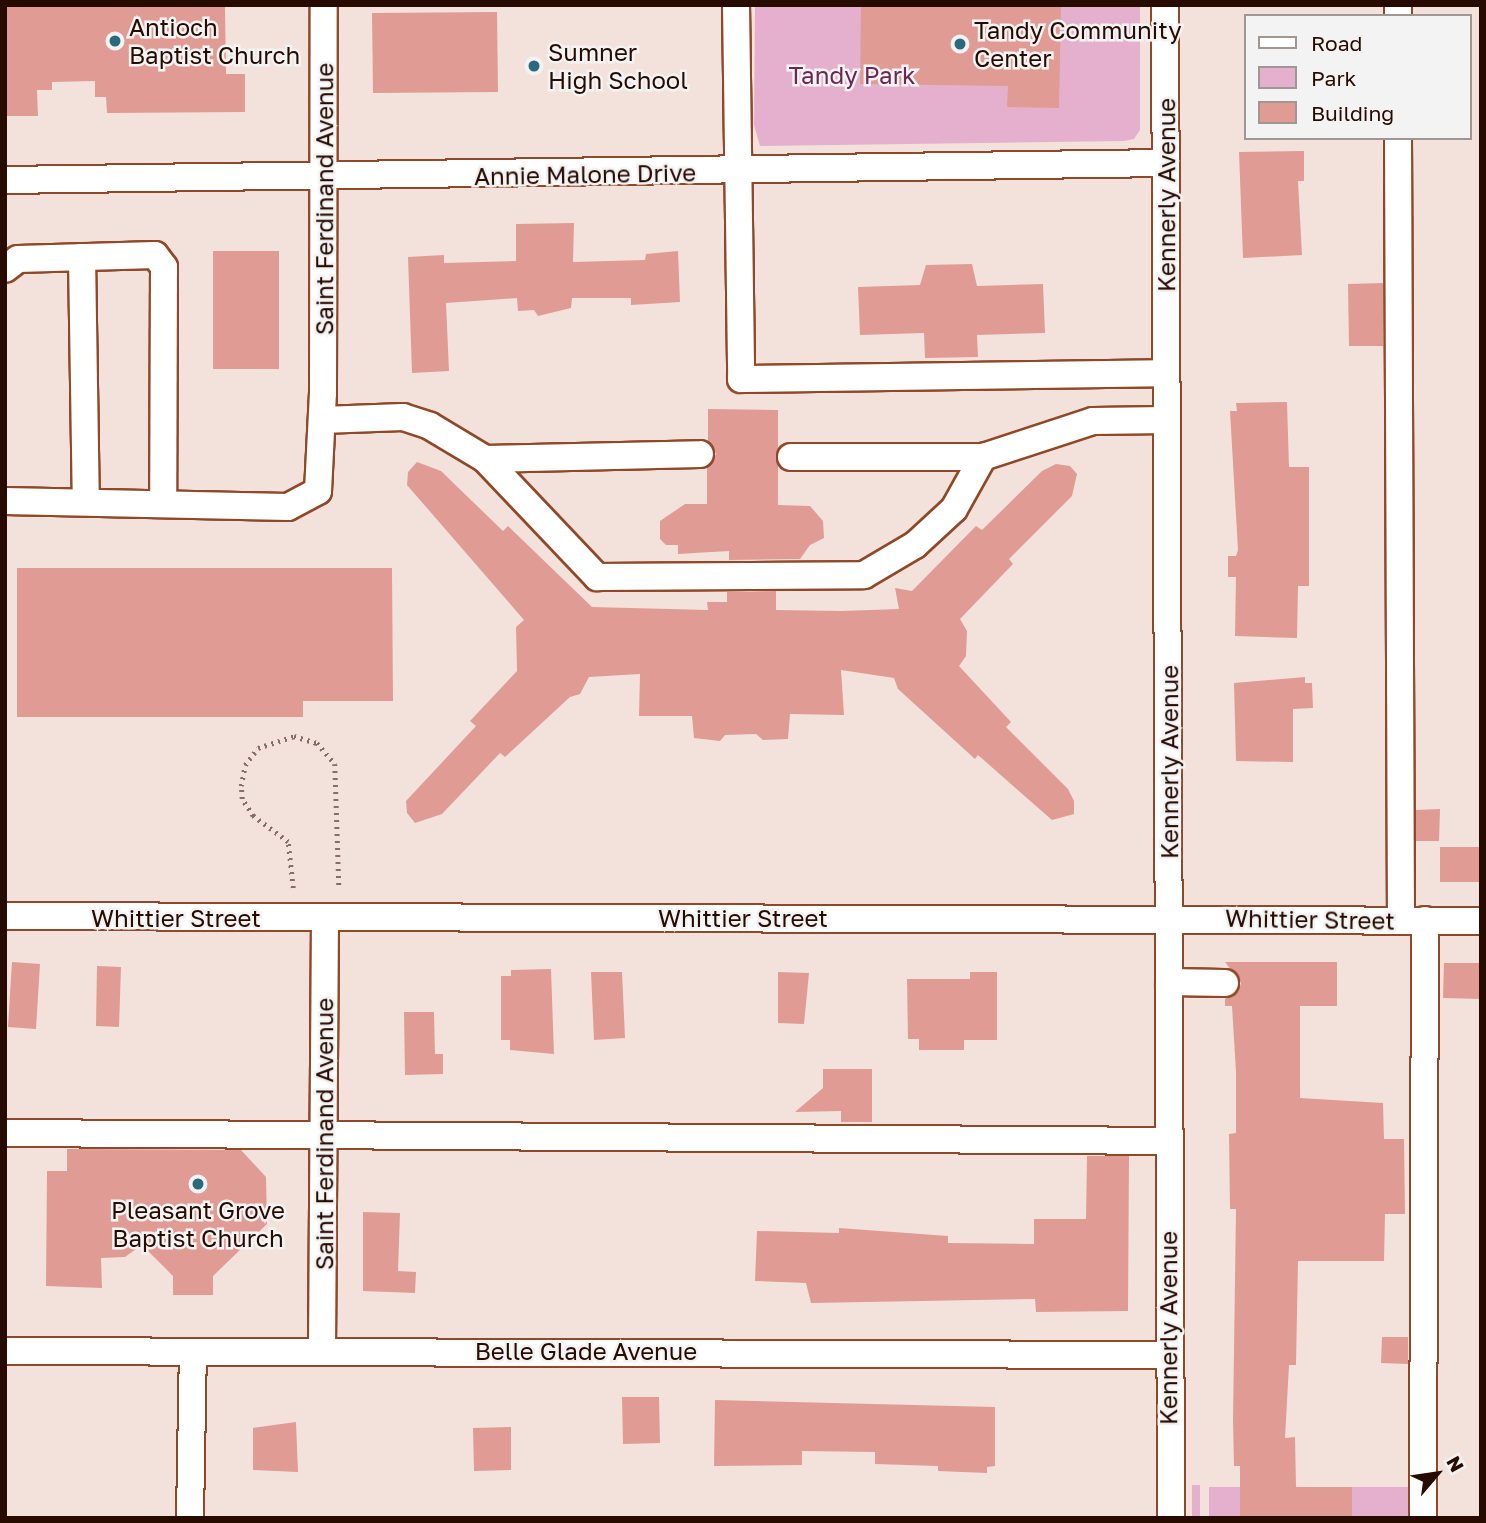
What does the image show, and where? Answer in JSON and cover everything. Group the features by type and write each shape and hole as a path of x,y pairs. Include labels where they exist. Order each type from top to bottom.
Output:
{"street":[{"name":"Saint Ferdinand Avenue","path":"163,504 288,507 318,491 323,393 324,5"},
{"path":"736,5 741,379 1166,373"},
{"name":"Kennerly Avenue","path":"1165,5 1170,918 1167,1355 1171,1518"},
{"path":"1398,140 1423,1518"},
{"name":"Annie Malone Drive","path":"5,180 737,172 1165,163"},
{"path":"5,269 18,259 155,254 164,267 163,504 5,501"},
{"path":"82,257 86,502"},
{"path":"322,419 403,417 430,426 485,459 597,577 864,575 915,545 954,509 983,457"},
{"path":"792,457 983,457 1093,421 1167,420"},
{"path":"485,459 700,454"},
{"name":"Whittier Street","path":"5,916 1481,921"},
{"name":"Saint Ferdinand Avenue","path":"323,1349 325,919"},
{"path":"1169,982 1226,983"},
{"path":"5,1133 324,1133 1168,1141"},
{"name":"Belle Glade Avenue","path":"5,1351 193,1352 323,1349 1167,1355"},
{"path":"190,1518 193,1352"}],"path":[{"path":"293,888 288,842 253,816 242,799 241,786 245,765 258,748 294,736 317,743 335,764 339,886"}],"green space":[{"name":"Tandy Park","path":"755,5 1140,5 1140,130 1134,139 1124,141 760,146 754,125"},
{"path":"1192,1485 1200,1485 1200,1518 1192,1518"},
{"path":"1209,1487 1240,1487 1240,1518 1209,1518"},
{"path":"1352,1487 1413,1487 1413,1518 1352,1518"}],"building":[{"name":"Antioch Baptist Church","path":"5,5 225,6 226,74 245,74 245,112 107,113 106,97 95,97 95,81 52,82 52,90 37,90 38,116 5,116"},
{"name":"Tandy Community Center","path":"861,5 1061,5 1059,108 1007,107 1008,86 860,84"},
{"path":"497,12 498,92 373,93 372,13"},
{"path":"1304,151 1304,181 1298,181 1302,255 1243,258 1239,152"},
{"path":"574,223 573,262 645,260 646,254 678,251 680,302 631,305 631,298 572,298 571,308 538,316 534,310 518,311 517,298 446,303 449,371 412,373 408,257 444,255 444,263 516,261 516,224"},
{"path":"213,251 279,251 279,369 213,369"},
{"path":"972,264 977,286 1043,284 1045,333 977,335 978,357 925,358 924,333 860,335 858,287 920,285 926,265"},
{"path":"1383,283 1383,346 1349,346 1348,284"},
{"path":"1287,402 1289,467 1309,467 1309,586 1298,586 1297,638 1235,636 1236,577 1228,577 1228,556 1236,556 1238,550 1230,411 1237,411 1236,403"},
{"path":"708,409 778,410 778,505 810,506 823,521 824,538 810,545 800,559 729,560 729,551 678,554 678,545 666,545 660,539 660,521 685,504 707,504 707,468 716,454 708,440"},
{"path":"417,462 441,471 503,531 508,526 592,607 708,610 707,602 727,602 727,592 776,591 776,610 841,611 899,609 895,588 912,591 976,526 982,530 1042,471 1056,464 1070,466 1077,474 1072,496 1009,559 1013,564 960,619 967,631 966,656 959,666 1011,722 1006,727 1068,789 1074,801 1074,814 1052,820 978,755 975,759 898,689 894,678 841,670 844,715 790,714 788,739 763,740 756,734 725,735 720,741 694,738 692,716 639,716 640,674 589,677 580,694 570,697 505,757 500,753 442,814 415,823 407,813 406,801 476,726 470,721 517,671 516,627 524,620 407,485 408,472"},
{"path":"17,568 392,568 393,701 303,701 303,717 17,717"},
{"path":"1305,677 1305,683 1312,683 1313,708 1293,709 1293,762 1236,761 1234,683"},
{"path":"1440,809 1439,841 1416,841 1416,810"},
{"path":"1440,847 1481,847 1481,882 1440,882"},
{"path":"12,962 40,964 36,1029 8,1027"},
{"path":"1225,962 1337,962 1337,1006 1300,1006 1300,1098 1383,1103 1384,1139 1404,1139 1405,1214 1385,1214 1384,1261 1298,1261 1296,1365 1289,1365 1285,1438 1295,1437 1296,1487 1352,1487 1352,1518 1240,1518 1240,1466 1234,1466 1233,1421 1236,1209 1230,1209 1229,1134 1236,1133 1236,1072 1232,1006 1225,1006 1225,999 1238,992 1241,983"},
{"path":"1444,963 1481,963 1481,999 1443,998"},
{"path":"97,966 121,967 119,1027 96,1026"},
{"path":"551,969 554,1054 510,1050 510,1040 501,1040 501,976 511,976 511,970"},
{"path":"591,972 622,972 625,1038 594,1040"},
{"path":"778,972 809,973 804,1024 778,1023"},
{"path":"970,972 997,972 997,1040 964,1040 964,1050 919,1050 919,1039 908,1039 907,979 970,979"},
{"path":"404,1012 434,1012 435,1054 443,1054 443,1074 405,1075"},
{"path":"823,1069 872,1069 872,1122 841,1122 841,1111 795,1112 823,1088"},
{"path":"67,1149 241,1150 266,1177 267,1224 213,1276 213,1295 173,1295 173,1276 142,1245 125,1257 101,1258 102,1288 46,1286 47,1171 67,1171"},
{"path":"1087,1156 1129,1156 1128,1311 1036,1312 1035,1299 811,1303 806,1283 755,1281 757,1231 839,1233 839,1228 948,1236 948,1243 1034,1244 1034,1219 1086,1219"},
{"path":"363,1212 400,1213 398,1271 416,1272 415,1293 363,1291"},
{"path":"1382,1337 1408,1337 1408,1364 1381,1363"},
{"path":"622,1397 659,1397 660,1443 623,1444"},
{"path":"715,1400 995,1407 995,1466 987,1467 987,1473 938,1471 938,1466 875,1464 875,1452 802,1451 802,1465 714,1466"},
{"path":"296,1422 298,1472 253,1470 253,1428"},
{"path":"511,1427 511,1470 474,1471 473,1428"}],"place":[{"name":"Antioch Baptist Church","path":"115,41"},
{"name":"Tandy Community Center","path":"960,44"},
{"name":"Sumner High School","path":"534,66"},
{"name":"Pleasant Grove Baptist Church","path":"198,1184"}]}
